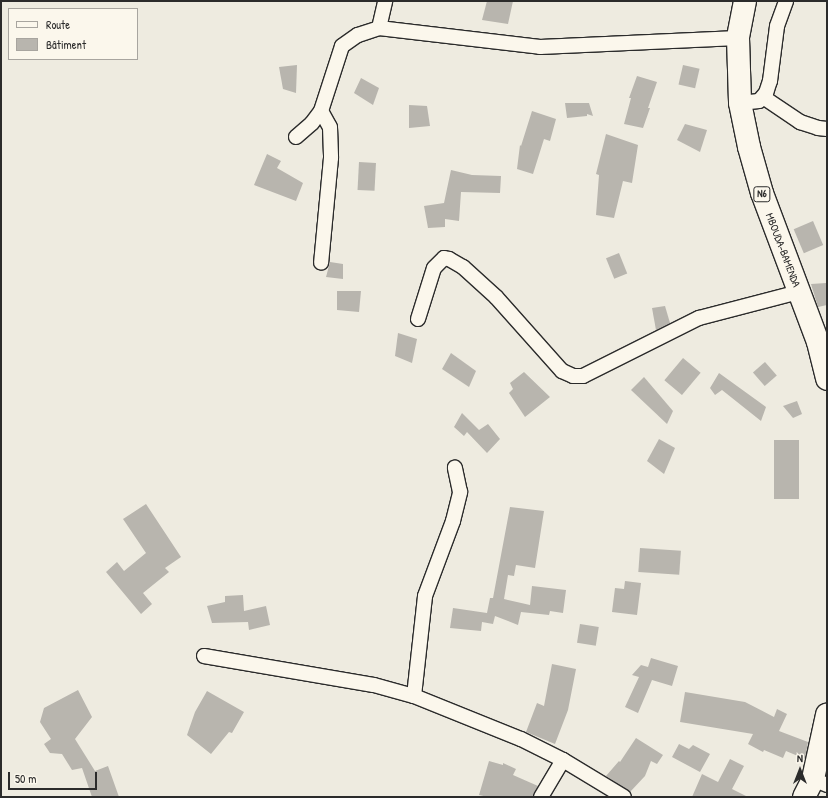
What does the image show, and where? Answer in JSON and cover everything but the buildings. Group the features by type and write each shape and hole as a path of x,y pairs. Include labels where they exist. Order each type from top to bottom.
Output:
{"highway":[{"name":"MBOUDA-BAMENDA","path":"745,1 738,38 740,103 749,147 762,193 799,292 823,342 827,379"},
{"path":"815,787 827,715"}],"street":[{"path":"379,28 385,1"},
{"path":"740,103 759,102 764,97 770,81 777,26 786,1"},
{"path":"296,137 312,123 321,110 342,46 358,35 379,28 540,47 738,38"},
{"path":"764,97 800,122 818,128 827,129"},
{"path":"321,110 330,127 331,158 321,263"},
{"path":"418,319 434,268 444,258 449,259 463,267 496,296 521,327 562,371 573,376 583,376 699,318 799,292"},
{"path":"414,696 426,596 453,521 460,492 455,468"},
{"path":"204,656 374,685 414,696 521,740 563,760 624,797"},
{"path":"542,797 563,760"}]}
